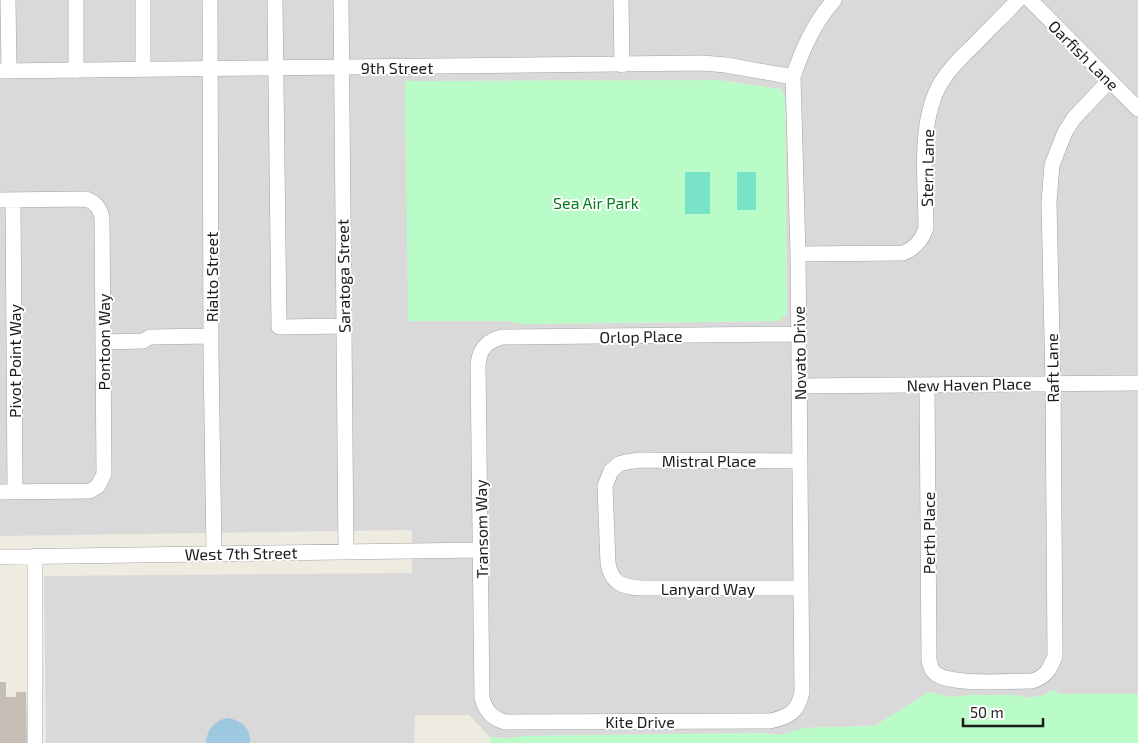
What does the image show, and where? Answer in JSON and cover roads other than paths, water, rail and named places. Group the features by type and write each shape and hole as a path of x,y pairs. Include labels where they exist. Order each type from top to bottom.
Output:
{"street":[{"path":"4,71 8,0"},
{"path":"76,0 76,71"},
{"path":"143,0 143,70"},
{"name":"Rialto Street","path":"210,0 214,553"},
{"path":"275,0 279,327 344,326"},
{"name":"Saratoga Street","path":"341,0 346,552"},
{"path":"621,0 622,65"},
{"name":"Novato Drive","path":"791,714 800,703 802,692 800,386 793,77 812,29 834,0"},
{"name":"Stern Lane","path":"798,254 892,254 915,247 926,228 925,136 928,115 933,100 942,81 956,63 1018,0"},
{"name":"Oarfish Lane","path":"1030,0 1138,109"},
{"name":"9th Street","path":"4,71 702,63 726,64 793,77"},
{"name":"Raft Lane","path":"939,676 956,681 1032,681 1040,679 1047,673 1055,656 1053,383 1049,202 1052,166 1065,132 1074,118 1109,81"},
{"name":"Pontoon Way","path":"7,200 86,199 97,205 102,218 104,474 98,486 93,490 8,492"},
{"name":"Pivot Point Way","path":"7,200 8,492"},
{"name":"Orlop Place","path":"485,344 493,339 502,337 798,334"},
{"path":"103,338 143,341 150,337 211,336"},
{"name":"Transom Way","path":"485,344 479,354 478,364 482,698 484,708 489,714"},
{"name":"New Haven Place","path":"800,386 1138,383"},
{"name":"Perth Place","path":"927,385 929,660 934,672 939,676"},
{"name":"Mistral Place","path":"617,582 609,572 605,486 610,470 618,464 640,460 800,461"},
{"name":"West 7th Street","path":"0,556 481,550"},
{"path":"35,556 35,743"},
{"name":"Lanyard Way","path":"617,582 629,587 640,588 801,588"},
{"name":"Kite Drive","path":"489,714 505,722 770,721 791,714"}],"water":[{"path":"227,718 241,723 247,729 250,743 206,743 212,726 218,721"}],"park label":[{"name":"Sea Air Park","path":"596,202"}]}
